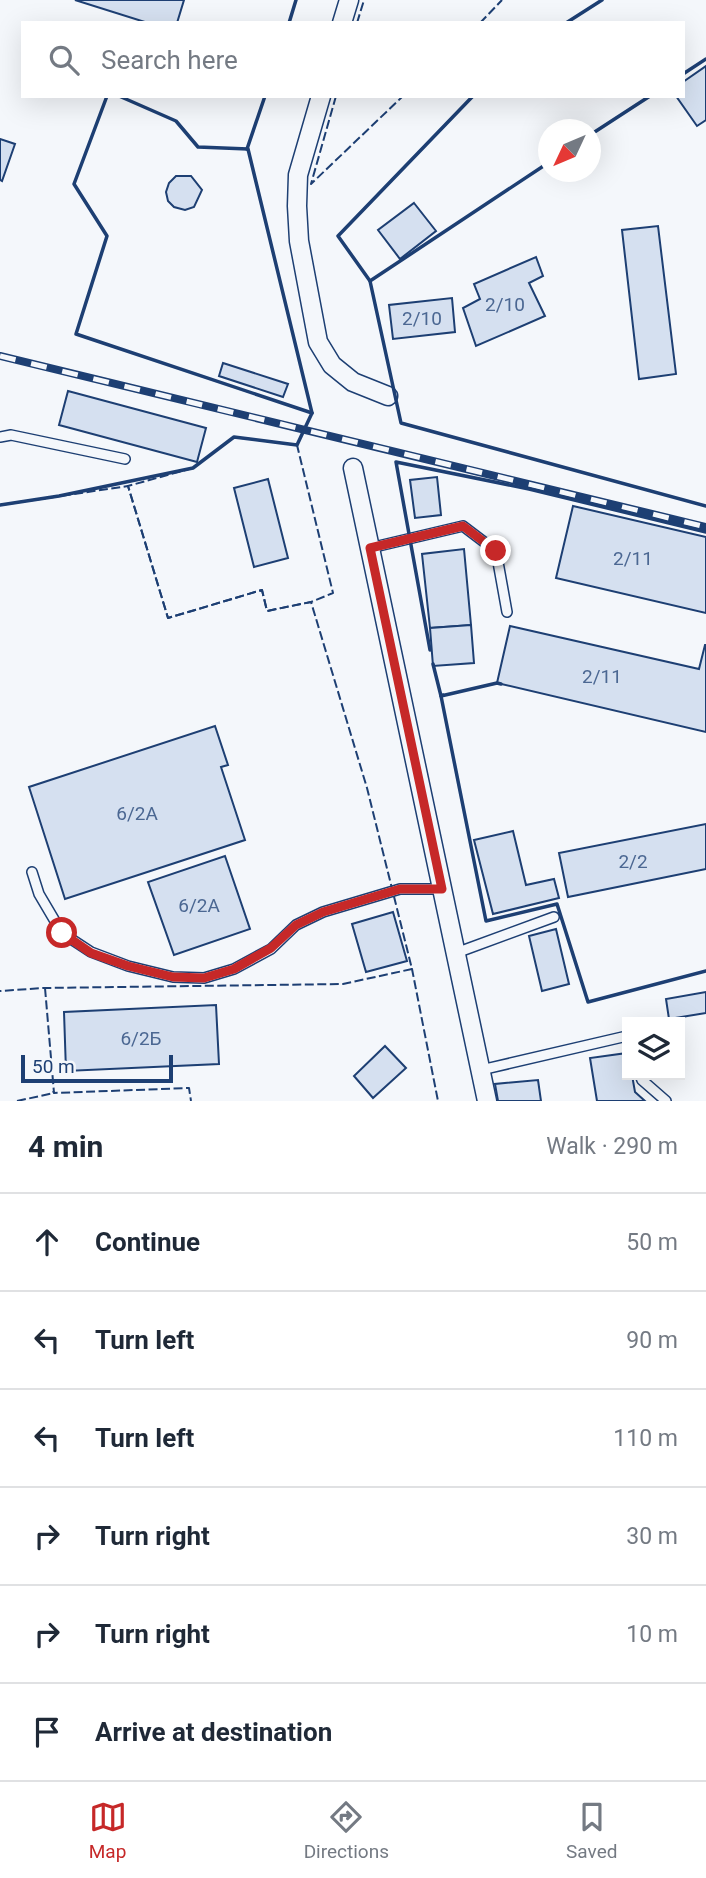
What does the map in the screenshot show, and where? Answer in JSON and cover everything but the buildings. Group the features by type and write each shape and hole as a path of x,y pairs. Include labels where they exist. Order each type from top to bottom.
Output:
{"street":[{"path":"343,21 349,0"},
{"path":"320,98 297,186 299,241 318,342 332,365 353,382 388,396"},
{"path":"353,468 487,1101"}],"lane":[{"path":"0,437 11,435 125,459"},
{"path":"370,548 463,526 496,551 507,612"},
{"path":"32,872 38,894 62,933 91,953 173,977 204,978 234,969 271,948 296,925 323,912 400,889 442,889"},
{"path":"456,953 554,917"},
{"path":"481,1070 622,1037"},
{"path":"642,1080 666,1101"}],"railway":[{"path":"0,356 706,527"}],"fence":[{"path":"358,21 364,0"},
{"path":"482,21 502,0"},
{"path":"335,98 311,184 401,98"},
{"path":"234,437 297,445 333,593 311,602 267,611 262,590 168,618 128,486 193,468 234,437"},
{"path":"0,505 128,486 168,618 262,590 267,611 311,602 367,788 412,969 343,984 43,988 0,991"},
{"path":"411,969 438,1101"},
{"path":"45,988 54,1093 189,1088 191,1101"},
{"path":"17,1101 54,1093 53,1091"}],"wall":[{"path":"290,21 296,0"},
{"path":"569,21 602,0"},
{"path":"685,73 706,59"},
{"path":"0,505 59,496 193,468 234,437 297,445 312,413 76,334 107,236 74,184 106,98"},
{"path":"124,98 176,121 198,147 248,149 312,413"},
{"path":"247,149 264,98"},
{"path":"370,281 338,236 471,98"},
{"path":"601,128 647,98"},
{"path":"538,170 370,281 401,423 706,506"},
{"path":"430,650 396,462 529,489 706,532"},
{"path":"433,664 441,696 501,684"},
{"path":"443,695 441,696 486,921 557,904 588,1002 706,971"}],"route":[{"path":"62,933 91,953 128,966 173,977 204,978 234,969 271,948 296,925 323,912 400,889 442,889 370,548 463,526 496,551"}]}
